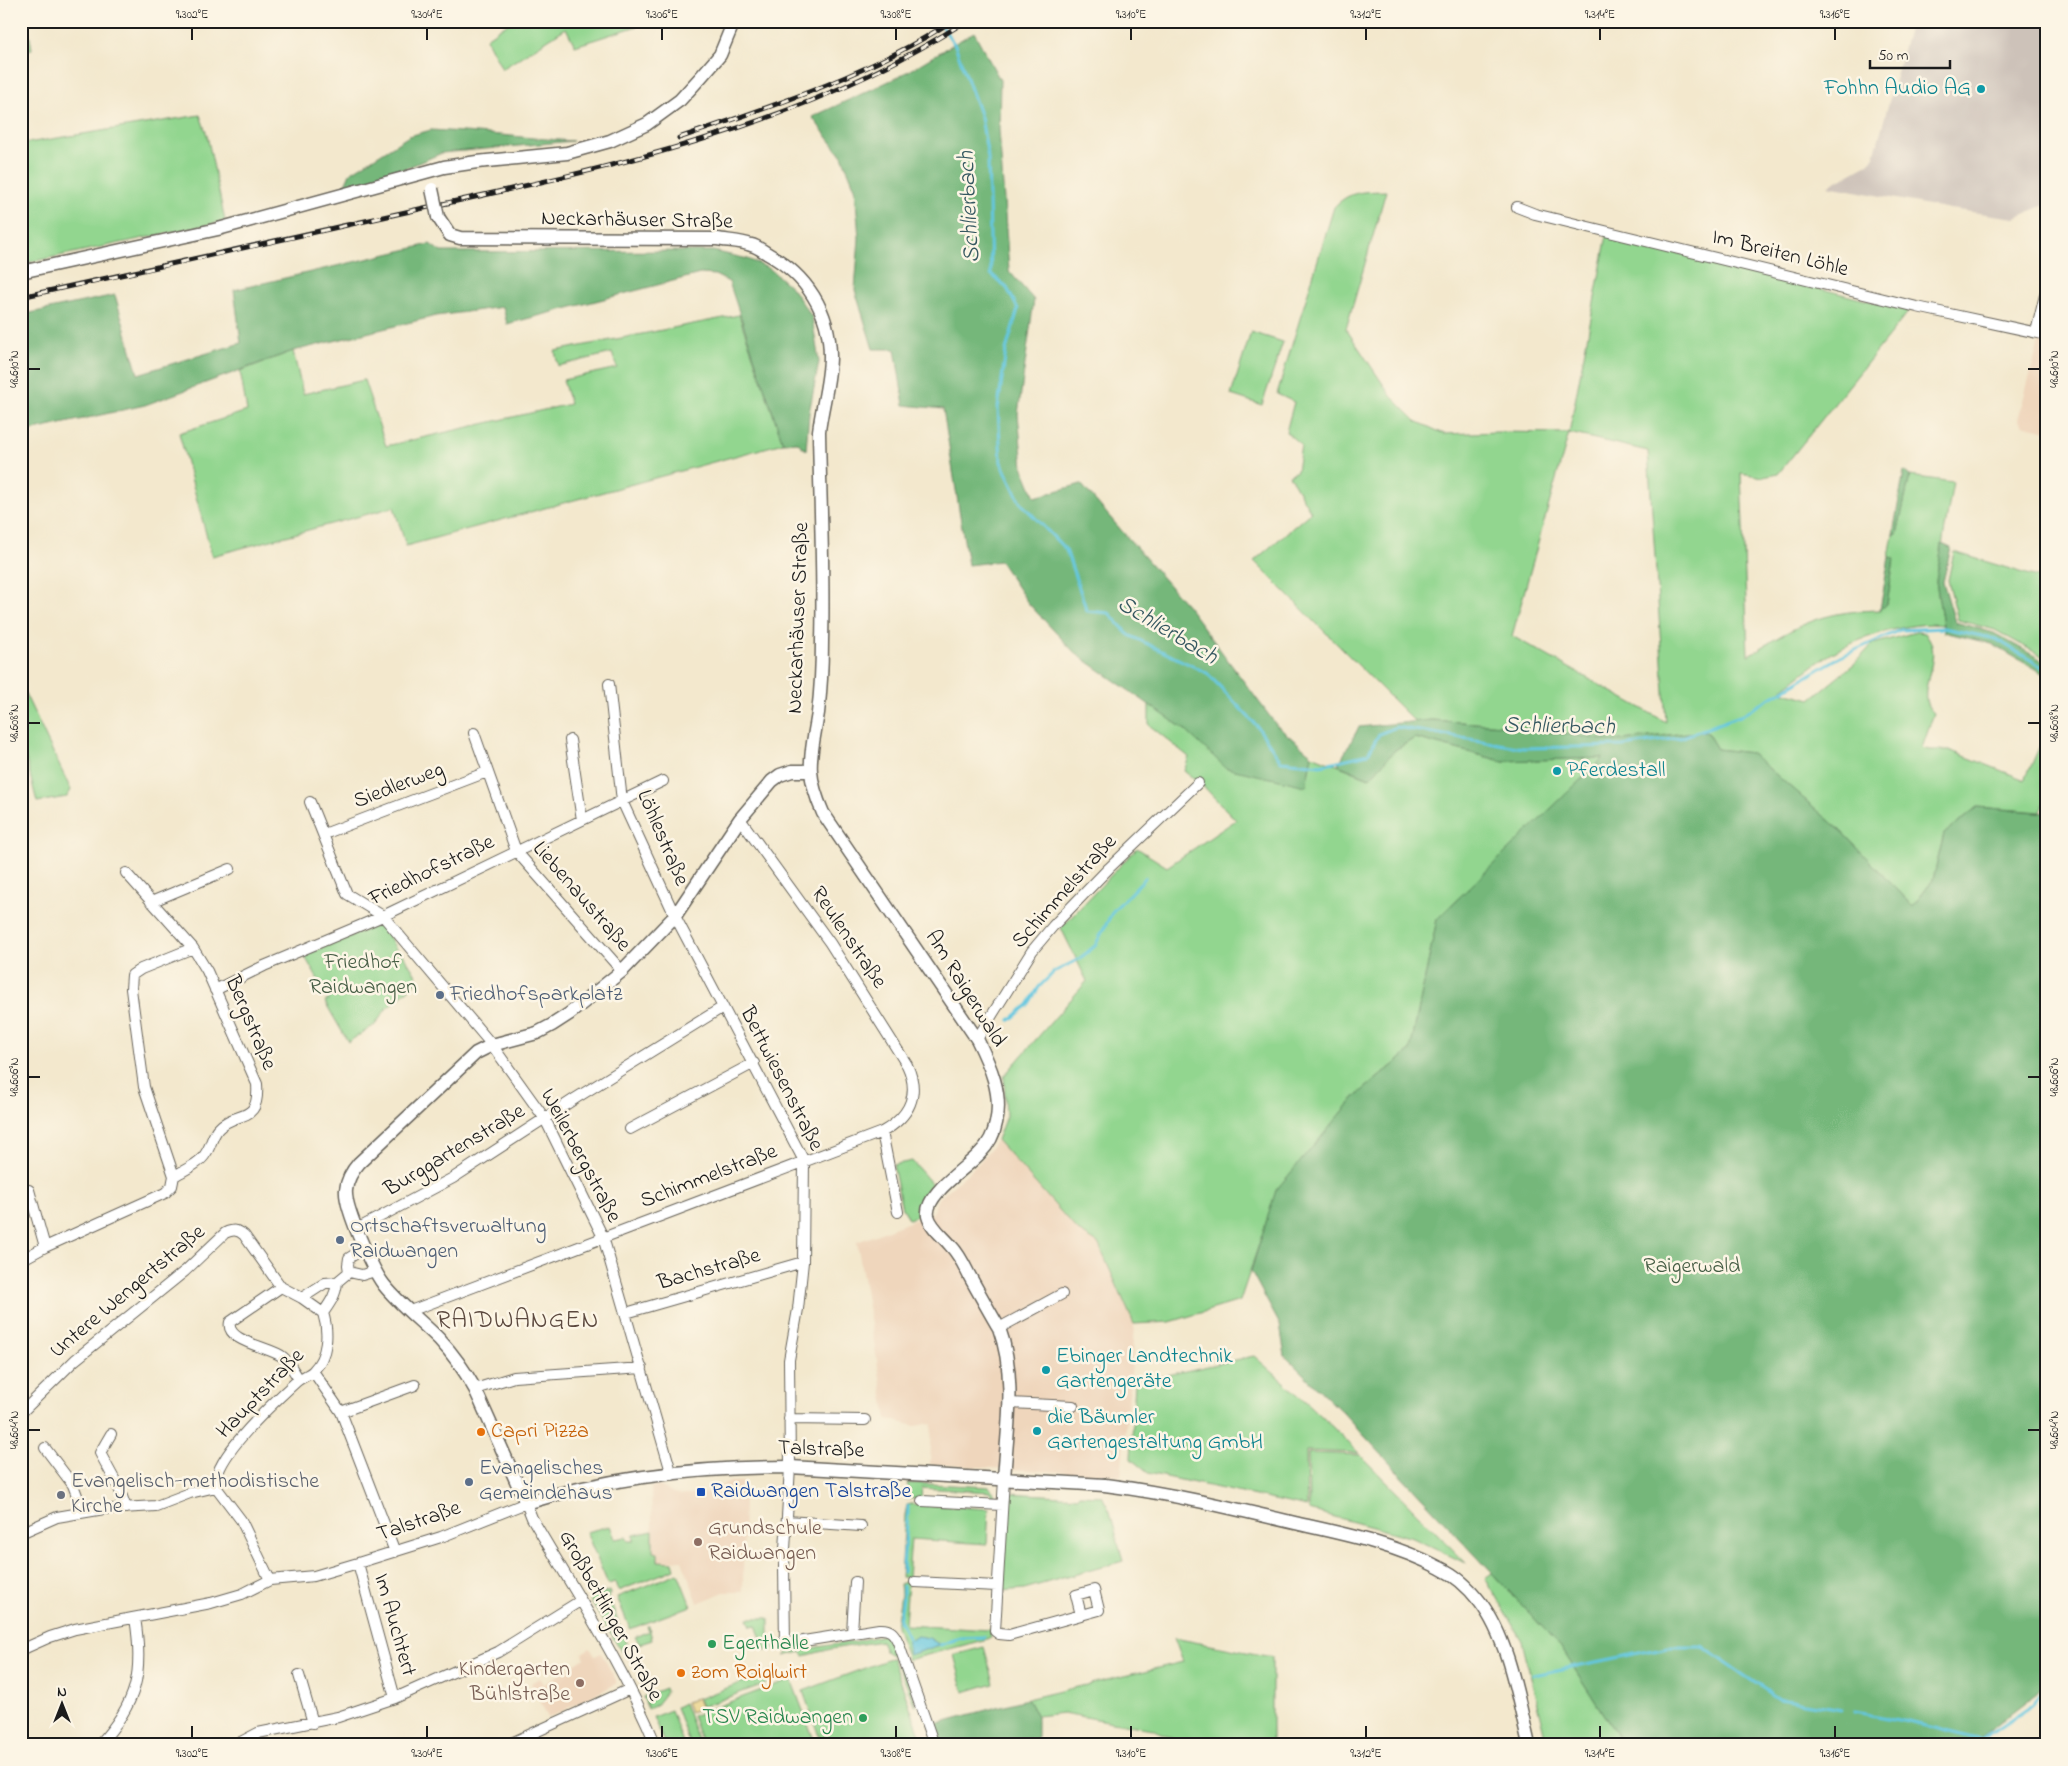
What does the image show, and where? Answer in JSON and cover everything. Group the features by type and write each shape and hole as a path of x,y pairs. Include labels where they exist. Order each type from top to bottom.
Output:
{"street":[{"path":"21,272 218,229 444,167 567,153 610,141 647,124 680,100 720,54 734,21"},
{"name":"Neckarhäuser Straße","path":"430,172 438,217 450,235 460,238 717,239 752,245 783,262 804,280 825,318 830,353 829,375 821,410 819,431 822,516 821,684 811,751 810,772"},
{"name":"Im Breiten Löhle","path":"1517,206 1535,214 1736,263 2047,335"},
{"path":"2036,332 2047,287"},
{"name":"Löhlestraße","path":"609,684 622,801 675,916"},
{"name":"Liebenaustraße","path":"474,733 516,852 622,971"},
{"path":"570,740 582,820"},
{"name":"Siedlerweg","path":"324,834 487,772"},
{"path":"357,1229 348,1207 346,1192 351,1174 359,1163 462,1064 476,1053 492,1045 537,1033 552,1025 569,1014 622,971 675,916 740,819 772,781 780,775 792,772 810,772"},
{"name":"Am Raigerwald","path":"810,772 814,792 823,813 977,1039 990,1067 997,1093 996,1123 991,1139 980,1153 929,1203 928,1214 931,1222 953,1247 999,1328 1009,1368 1009,1403 1004,1479"},
{"name":"Friedhofstraße","path":"215,990 264,966 383,916 663,781"},
{"name":"Schimmelstraße","path":"977,1039 1015,982 1032,951 1053,926 1109,868 1198,783"},
{"name":"Weilerbergstraße","path":"310,802 347,894 383,916 492,1045 545,1119 603,1237 672,1475"},
{"name":"Reulenstraße","path":"740,819 830,943 908,1065 913,1084"},
{"path":"152,902 230,869"},
{"name":"Bergstraße","path":"126,873 194,948 207,971 257,1084 258,1096 256,1106 248,1113 220,1126 214,1133 201,1160 174,1176"},
{"name":"Bettwiesenstraße","path":"675,916 804,1160 803,1262 798,1309 789,1360 790,1467 784,1566 785,1644 852,1633"},
{"path":"21,1260 45,1247 165,1193 172,1186 174,1176 144,1088 131,989 132,976 141,970 194,948"},
{"name":"Burggartenstraße","path":"357,1229 454,1178 723,1007"},
{"path":"630,1129 754,1063"},
{"name":"Schimmelstraße","path":"410,1311 882,1132 902,1118 908,1110 912,1098 913,1084"},
{"path":"882,1132 898,1212"},
{"path":"29,1190 45,1247"},
{"name":"Großbettlinger Straße","path":"357,1229 384,1285 440,1340 466,1373 526,1503 580,1601 616,1661 656,1745"},
{"name":"Untere Wengertstraße","path":"21,1413 75,1360 185,1271 225,1234 231,1231 240,1232 244,1235 282,1287 323,1313"},
{"path":"349,1272 349,1258 365,1248"},
{"name":"Bachstraße","path":"626,1313 803,1262"},
{"path":"349,1272 362,1275 376,1271"},
{"path":"302,1298 325,1283 336,1282 349,1272"},
{"path":"323,1313 336,1292 336,1282"},
{"path":"282,1287 230,1322 229,1326 230,1331 243,1340 283,1357 299,1379"},
{"path":"999,1328 1062,1294"},
{"name":"Hauptstraße","path":"216,1487 220,1468 230,1451 273,1403 299,1379 313,1371 325,1350 327,1328 323,1313"},
{"path":"475,1389 514,1377 642,1368"},
{"path":"313,1371 341,1412 395,1552"},
{"path":"341,1412 414,1385"},
{"path":"1009,1403 1073,1406"},
{"path":"789,1419 865,1420"},
{"path":"111,1434 100,1453 119,1488 126,1508"},
{"path":"45,1448 74,1485 83,1511"},
{"name":"Talstraße","path":"21,1650 50,1636 75,1629 211,1603 242,1594 270,1580 314,1576 395,1552 526,1503 606,1484 672,1475 738,1469 790,1467 1105,1485 1149,1491 1364,1539 1405,1551 1442,1568 1480,1602 1493,1622 1510,1668 1529,1745"},
{"path":"1004,1479 994,1627 999,1634 1009,1635 1081,1615"},
{"path":"21,1533 57,1517 83,1511 156,1506 190,1493 216,1487 242,1520 270,1580"},
{"path":"922,1501 1002,1505"},
{"path":"787,1521 861,1526"},
{"name":"Im Auchtert","path":"358,1563 395,1698"},
{"path":"855,1582 852,1633 884,1629 895,1635 934,1745"},
{"path":"916,1582 997,1586"},
{"path":"235,1745 258,1733 313,1723 357,1712 395,1698 498,1652 580,1601"},
{"path":"99,1745 116,1726 127,1709 133,1692 138,1674 139,1653 135,1618"},
{"path":"299,1675 313,1723"},
{"path":"507,1745 630,1689"}],"shaded area":[{"path":"1911,21 2047,21 2047,204 2015,218 1950,209 1828,186 1866,165 1874,157"},
{"path":"2040,338 2047,340 2047,431 2022,425 2018,419"},
{"path":"997,1140 1078,1231 1098,1243 1134,1324 1121,1476 930,1464 932,1423 915,1426 887,1419 857,1242 933,1213 937,1200 978,1164"},
{"name":"Grundschule Raidwangen","path":"728,1482 744,1482 743,1592 724,1592 698,1603 682,1560 658,1561 653,1553 651,1487 660,1486 673,1493 682,1495 699,1495 713,1491"},
{"name":"Kindergarten Bühlstraße","path":"590,1648 595,1656 601,1653 616,1680 616,1684 548,1718 531,1683 539,1678 544,1684 585,1658 582,1653"}],"green space":[{"path":"21,21 27,21 32,49 21,52"},
{"path":"511,21 637,21 637,26 575,46 566,28 502,69 486,38"},
{"path":"974,32 1000,80 999,129 1009,271 1034,300 1018,414 1023,468 1035,497 1081,484 1189,608 1277,726 1312,755 1306,786 1226,768 1184,729 1075,653 1028,603 1000,561 968,565 943,409 904,405 895,349 873,349 855,290 859,238 855,188 842,156 812,117 900,76"},
{"path":"200,115 207,135 225,221 21,264 21,144"},
{"path":"431,130 573,141 442,153 404,169 343,189 350,173 409,136"},
{"path":"1386,191 1346,329 1391,396 1416,421 1444,434 1498,432 1569,433 1607,235 1909,311 1778,474 1763,477 1741,473 1748,655 1782,635 1818,619 1841,613 1880,610 1887,604 1894,559 1889,557 1893,534 1897,534 1910,476 1953,482 1936,581 1943,625 1915,625 1899,628 1851,644 1820,661 1780,691 1811,699 1854,664 1873,644 1916,632 1925,633 1931,642 1933,653 1926,696 1928,705 1934,713 1922,748 1949,750 2025,780 2047,729 2047,793 2041,812 1977,807 1944,834 1933,880 1913,906 1840,830 1751,753 1717,749 1706,731 1613,741 1502,725 1431,720 1415,722 1254,561 1311,512 1289,475 1297,471 1301,445 1286,432 1294,402 1277,394 1334,207 1346,197 1358,193","holes":["1569,433 1648,451 1666,722 1512,636"]},
{"path":"430,244 441,252 713,251 748,259 770,269 792,288 812,317 819,362 809,413 806,450 797,442 783,443 729,282 715,275 700,274 507,324 503,307 436,316 293,351 145,405 21,433 21,315 115,295 138,374 241,343 234,290"},
{"path":"739,315 783,443 406,546 394,507 212,556 179,433 247,411 240,371 293,351 303,394 364,380 386,446 570,404 563,380 617,368 612,353 558,366 555,351"},
{"path":"1251,332 1283,342 1262,405 1231,395"},
{"path":"1904,471 1910,476 1897,534 1893,534"},
{"path":"1942,544 1951,548 1943,582 1955,622 1994,633 2047,663 2047,676 1992,644 1944,632 1936,581"},
{"path":"1954,552 2037,577 2047,572 2047,659 1995,630 1958,620 1948,580"},
{"path":"1889,557 1894,559 1887,604 1880,610"},
{"path":"21,685 71,790 67,797 37,802 21,740"},
{"path":"1149,704 1184,729 1306,785 1312,755 1369,778 1395,750 1415,738 1502,761 1604,758 1437,919 1410,1051 1357,1095 1277,1190 1240,1301 1170,1322 1134,1324 1098,1243 1078,1231 997,1140 1006,1116 1004,1076 1087,981 1061,928 1137,848 1167,867 1236,820 1206,789 1184,771 1189,757 1149,725"},
{"name":"Raigerwald","path":"1431,720 1502,725 1613,741 1706,731 1717,749 1751,753 1840,830 1913,906 1933,880 1944,834 1977,807 2047,813 2047,1681 2038,1692 1995,1725 1975,1745 1623,1745 1560,1646 1344,1414 1285,1356 1280,1325 1251,1271 1276,1190 1357,1095 1410,1051 1437,919 1603,758 1502,761 1415,738 1395,750 1370,778 1338,765 1359,727"},
{"name":"Friedhof Raidwangen","path":"383,925 398,953 402,953 419,980 386,1009 375,1025 348,1042 325,1002 329,999 304,955"},
{"path":"912,1161 933,1185 922,1198 919,1215 909,1219 902,1209 893,1165"},
{"path":"1254,1356 1312,1407 1359,1453 1306,1451 1307,1507 1148,1473 1131,1459 1135,1382"},
{"path":"1308,1453 1360,1455 1467,1564 1413,1538 1309,1510"},
{"path":"908,1483 989,1487 994,1492 995,1500 991,1500 991,1492 922,1488 921,1498 906,1499"},
{"path":"1008,1493 1079,1497 1079,1495 1102,1496 1110,1512 1123,1561 1024,1589 1001,1591"},
{"path":"907,1505 989,1509 987,1544 911,1539 908,1578 901,1577 905,1515"},
{"path":"610,1526 615,1539 626,1537 628,1541 634,1541 634,1535 653,1531 653,1552 658,1553 658,1561 673,1562 675,1569 618,1591 615,1582 608,1584 586,1532"},
{"path":"678,1573 691,1606 630,1629 617,1597"},
{"path":"1492,1573 1560,1646 1623,1745 1547,1745 1522,1641 1485,1578"},
{"path":"908,1581 905,1625 990,1630 991,1638 908,1660 896,1626 901,1594 900,1584"},
{"path":"609,1591 610,1594 608,1595 627,1646 624,1651 621,1651 590,1600"},
{"path":"748,1618 769,1618 769,1645 777,1645 778,1647 765,1650 756,1625 751,1626"},
{"path":"647,1626 649,1626 652,1640 640,1644 635,1637 649,1631"},
{"path":"883,1635 889,1636 895,1643 917,1706 914,1704 895,1657 886,1652 881,1641 831,1649 804,1656 801,1652 784,1656 788,1652"},
{"path":"1174,1638 1272,1657 1272,1745 1187,1745 1152,1729 1063,1713 1037,1716 1027,1699 1183,1662"},
{"path":"984,1647 994,1683 964,1692 954,1655"},
{"name":"TSV Raidwangen","path":"892,1658 924,1745 822,1745 803,1691"},
{"path":"764,1674 767,1683 701,1707 698,1699"},
{"name":"TSV Raidwangen","path":"791,1679 816,1745 703,1745 692,1716"},
{"path":"665,1688 666,1692 655,1706 648,1709 643,1697"},
{"path":"1027,1699 1037,1716 1037,1738 1014,1745 938,1745 931,1725"},
{"path":"684,1703 700,1745 690,1745 676,1707"},
{"path":"671,1710 684,1745 665,1745 653,1717"}],"sand":[{"path":"776,1669 780,1678 768,1683 765,1673"},
{"path":"697,1699 701,1708 690,1712 686,1702"}],"water":[{"path":"917,1636 929,1638 940,1645 909,1655 907,1641"}],"waterway":[{"name":"Schlierbach","path":"938,21 955,45 981,117 988,158 991,274 1007,288 1018,309 1006,350 998,408 1001,462 1020,502 1066,550 1087,611 1109,613 1129,635 1207,673 1257,726 1281,761 1321,765 1368,754 1379,734 1396,727 1523,748 1623,746 1680,738 1740,716 1840,657 1900,630 1944,628 1996,639 2047,670"},
{"path":"1010,1020 1028,1005 1039,987 1054,972 1079,959 1095,946 1113,911 1145,878"},
{"path":"903,1572 908,1506"},
{"path":"903,1586 899,1621 910,1641"},
{"path":"940,1645 960,1638 984,1637"},
{"path":"1533,1675 1668,1647 1702,1647 1779,1699 1842,1709"},
{"name":"Schlierbach","path":"1977,1745 1990,1733 2033,1704 2047,1687"},
{"path":"1855,1712 1909,1722 1983,1740"}],"railway":[{"path":"679,138 820,88 888,58 952,21"},
{"path":"21,297 564,177 704,139 772,116 839,89 904,58 966,21"}],"place":[{"name":"Fohhn Audio AG","path":"1981,89"},
{"name":"Pferdestall","path":"1557,771"},
{"name":"Friedhofsparkplatz","path":"440,995"},
{"name":"Ortschaftsverwaltung Raidwangen","path":"340,1240"},
{"name":"Ebinger Landtechnik Gartengeräte","path":"1046,1370"},
{"name":"die Bäumler Gartengestaltung GmbH","path":"1037,1431"},
{"name":"Capri Pizza","path":"481,1432"},
{"name":"Evangelisches Gemeindehaus","path":"469,1482"},
{"name":"Raidwangen Talstraße","path":"701,1492"},
{"name":"Evangelisch-methodistische Kirche","path":"61,1495"},
{"name":"Grundschule Raidwangen","path":"698,1542"},
{"name":"Egerthalle","path":"712,1644"},
{"name":"zom Roiglwirt","path":"681,1673"},
{"name":"Kindergarten Bühlstraße","path":"580,1683"},
{"name":"TSV Raidwangen","path":"863,1718"}],"district":[{"name":"RAIDWANGEN","path":"518,1321"}]}
